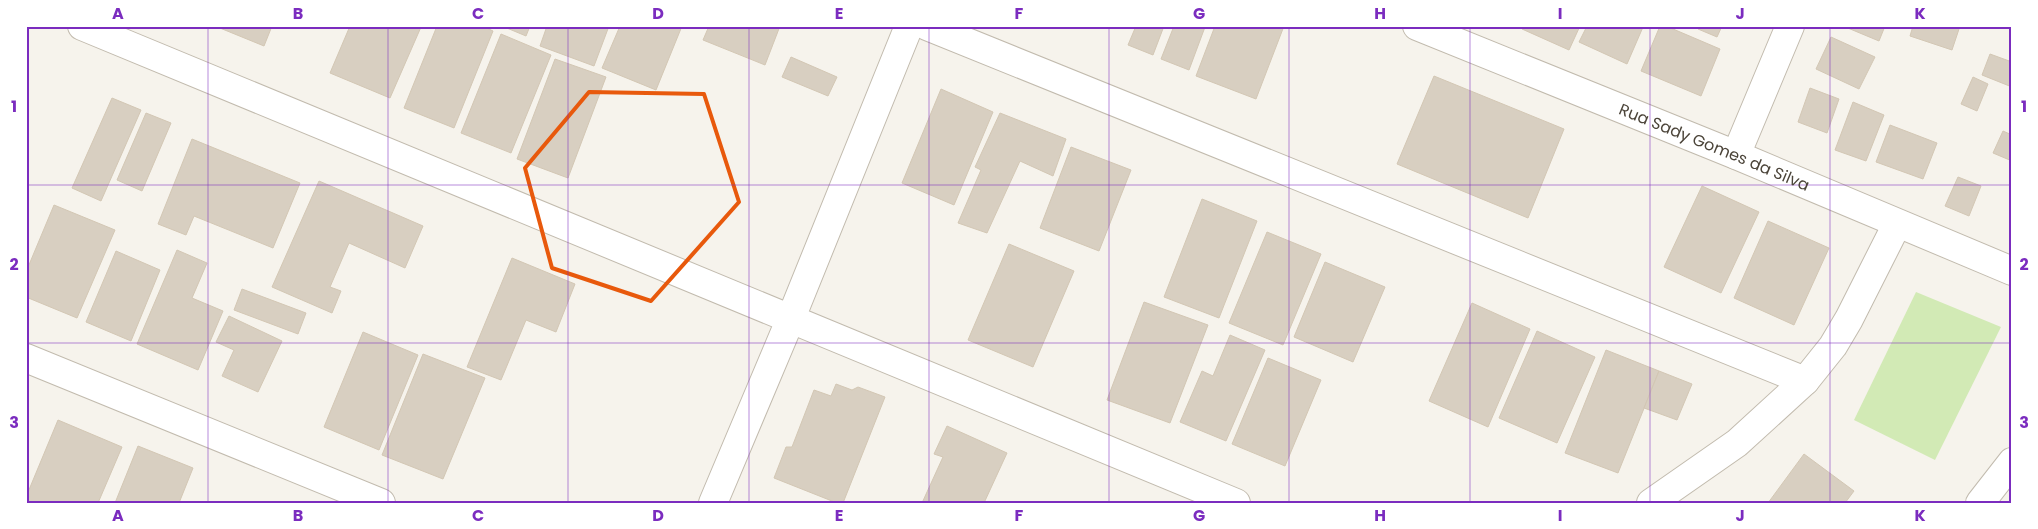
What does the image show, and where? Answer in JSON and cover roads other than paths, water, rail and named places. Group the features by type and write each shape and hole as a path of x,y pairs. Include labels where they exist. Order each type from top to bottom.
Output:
{"street":[{"path":"82,26 1236,503"},
{"path":"713,503 910,26"},
{"path":"927,26 1805,381"},
{"name":"Rua Sady Gomes da Silva","path":"1416,26 1736,155 2012,271"},
{"path":"1736,155 1790,26"},
{"path":"1651,503 1736,443 1805,381 1833,346 1849,319 1897,224"},
{"path":"26,358 381,503"},
{"path":"1980,503 2012,462"}]}
